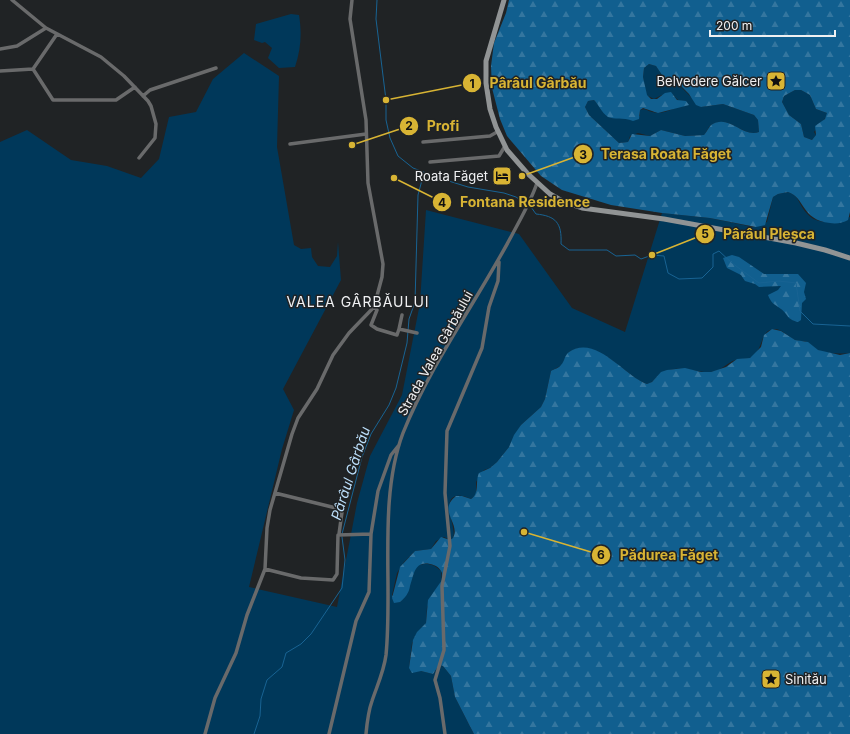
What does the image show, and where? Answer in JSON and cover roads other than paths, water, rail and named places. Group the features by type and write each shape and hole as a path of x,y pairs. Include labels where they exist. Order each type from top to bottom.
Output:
{"main road":[{"path":"504,0 488,50 486,66 489,102 498,132 505,146 537,183 557,198 582,208 664,220 806,245 850,258"}],"street":[{"path":"12,0 46,28 101,57 143,96 151,106 156,124 155,138 139,158"},
{"path":"205,734 215,698 236,652 247,615 265,568 267,528 275,493 298,418 317,389 336,351 374,307 382,277 383,264 368,183 364,107 351,25 352,0"},
{"path":"0,49 17,46 46,28"},
{"path":"33,69 57,34"},
{"path":"143,96 150,90 216,68"},
{"path":"0,71 33,69"},
{"path":"33,69 53,100 116,100 135,87"},
{"path":"423,142 490,136 498,132"},
{"path":"290,144 366,134"},
{"path":"430,162 499,156 505,146"},
{"name":"Strada Valea Gârbăului","path":"366,734 371,703 386,654 389,600 389,515 393,466 399,445 418,399 498,261 527,208 537,183"},
{"path":"445,734 440,698 435,680 444,650 442,586 450,546 445,493 447,431 482,348 489,308 498,281 498,261"},
{"path":"374,307 377,310 371,325 377,329 397,335 402,315"},
{"path":"399,329 417,333"},
{"path":"329,734 356,621 369,592 371,534 378,491 391,454 399,445"},
{"path":"265,568 301,578 333,580 337,574 339,534 342,512 336,508 275,493"},
{"path":"339,534 371,534"}],"waterway":[{"path":"377,0 376,19 386,100 386,120 390,138 398,156 413,168 468,187 504,193 516,197 531,207 536,214 553,219 559,226 561,244 569,250 607,250 616,256 635,255 641,259 652,255 664,256 668,273 679,279 702,278 713,267 713,254 719,251 732,263 759,283 779,281 796,283 800,311 813,324 850,326"},
{"name":"Pârâul Gârbău","path":"342,534 362,457 371,434 389,405 396,388 407,343 409,319 415,302 418,195 422,180 419,171"},
{"name":"Pârâul Gârbău","path":"254,734 260,716 261,699 267,680 282,667 286,653 301,644 311,634 342,588 345,560 342,537"}],"place":[{"name":"Belvedere Gălcer","path":"776,81"},
{"name":"Pârâul Gârbău","path":"386,100"},
{"name":"Profi","path":"352,145"},
{"name":"Roata Făget","path":"502,176"},
{"name":"Terasa Roata Făget","path":"522,176"},
{"name":"Fontana Residence","path":"394,178"},
{"name":"Pârâul Pleșca","path":"652,255"},
{"name":"Pădurea Făget","path":"524,532"},
{"name":"Sinitău","path":"771,679"}],"district":[{"name":"VALEA GÂRBĂULUI","path":"358,301"}]}
